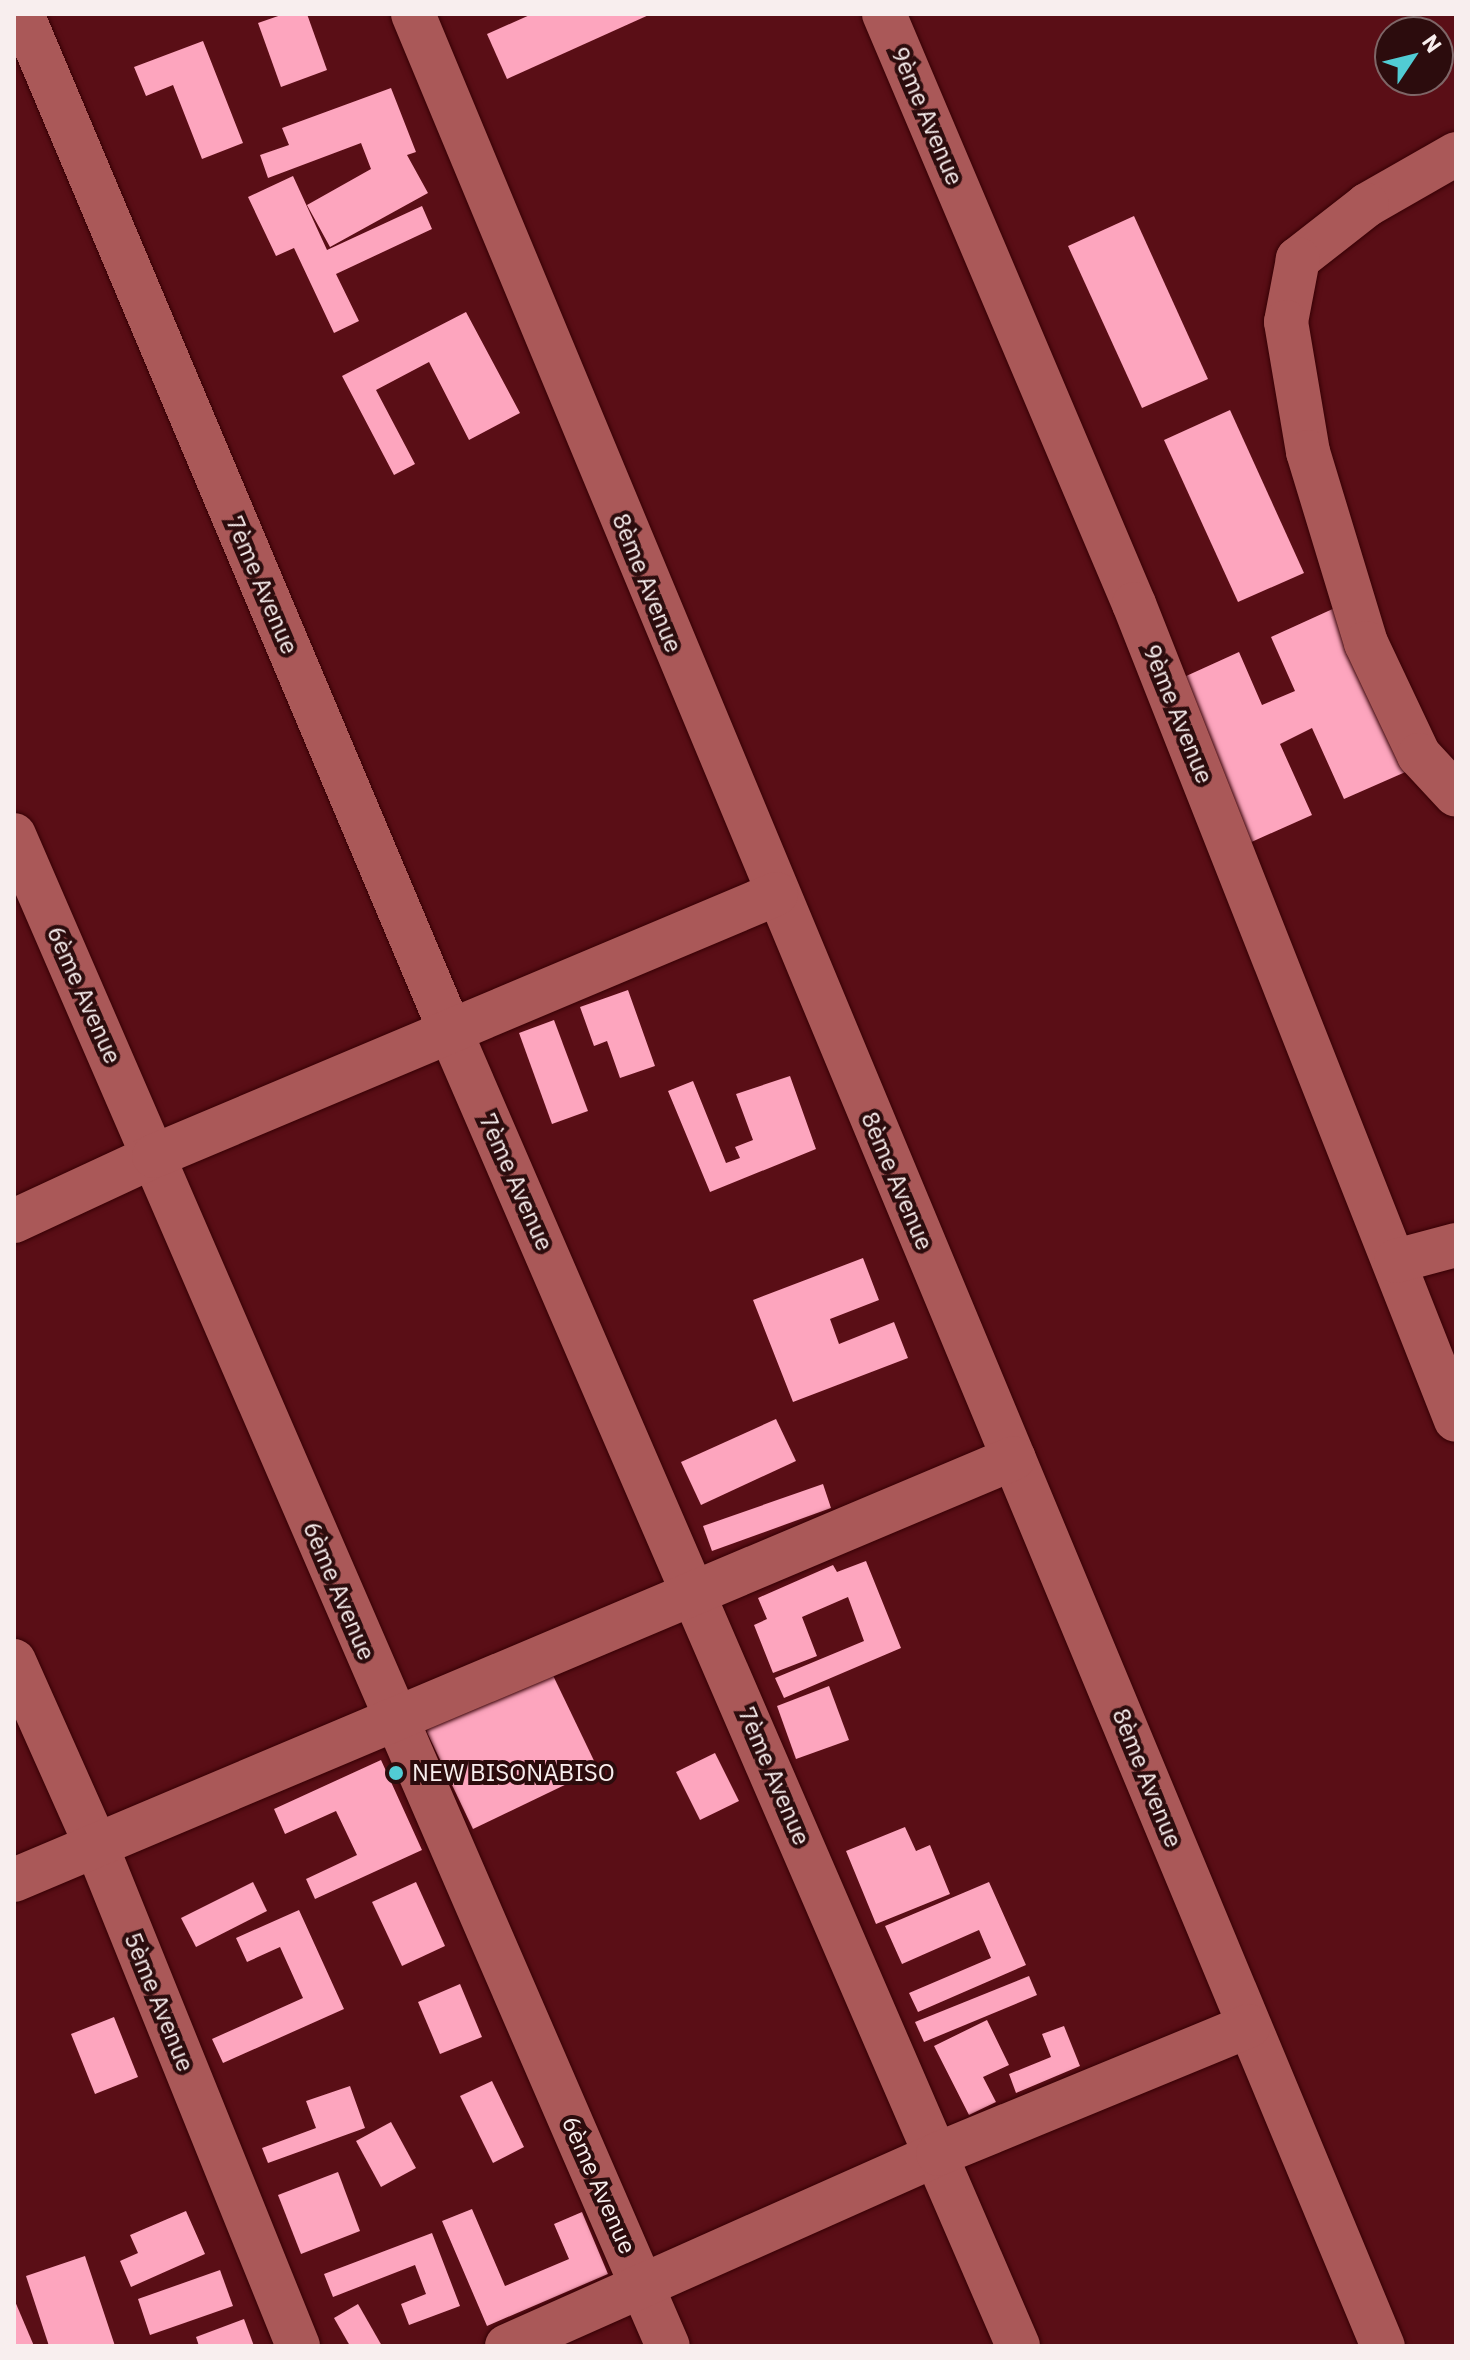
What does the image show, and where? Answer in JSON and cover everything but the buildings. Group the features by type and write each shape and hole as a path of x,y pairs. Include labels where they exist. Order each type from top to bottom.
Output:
{"street":[{"name":"7ème Avenue","path":"22,14 451,1033 695,1591 1018,2346"},
{"name":"8ème Avenue","path":"413,14 776,894 1383,2346"},
{"name":"9ème Avenue","path":"884,14 1134,604 1396,1261 1456,1420"},
{"path":"1456,154 1367,205 1298,259 1286,322 1308,452 1366,643 1419,755 1456,795"},
{"name":"6ème Avenue","path":"14,835 393,1719 668,2346"},
{"path":"14,1221 154,1156 776,894"},
{"path":"1396,1261 1456,1245"},
{"path":"14,1880 1014,1458"},
{"name":"5ème Avenue","path":"14,1661 96,1845 298,2346"},
{"path":"507,2346 938,2154 1249,2026"}],"place":[{"name":"NEW BISONABISO","path":"396,1773"}]}
